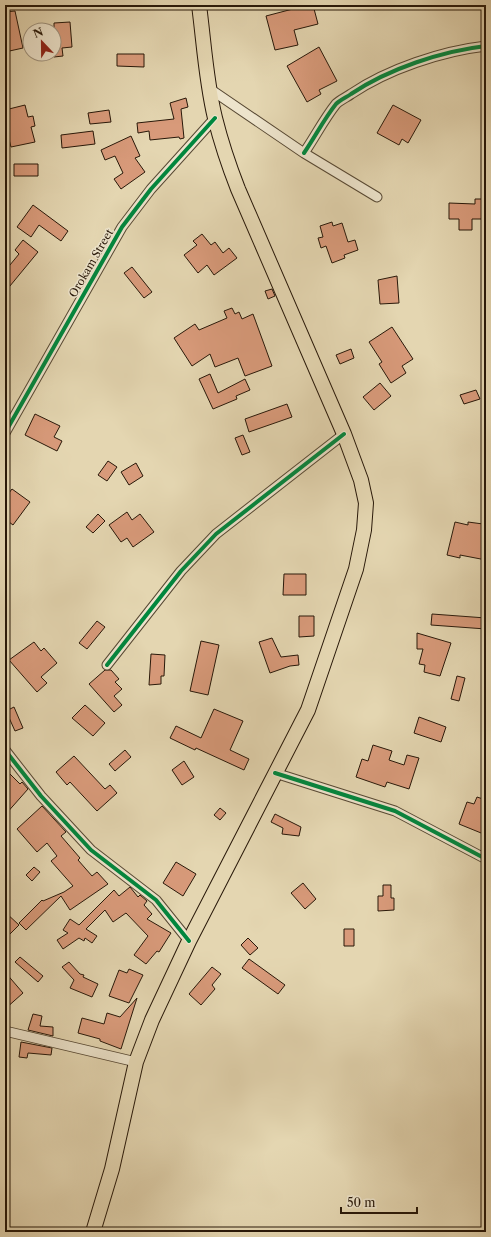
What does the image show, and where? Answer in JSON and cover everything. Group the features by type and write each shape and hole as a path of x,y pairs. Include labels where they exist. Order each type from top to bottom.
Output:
{"main road":[{"path":"93,1232 112,1168 136,1062 152,1020 189,941 308,710 356,569 364,530 366,503 361,480 344,434 238,189 215,118 199,5"}],"street":[{"path":"304,153 337,103 361,87 387,74 430,59 466,48 486,46"},
{"path":"210,89 304,153 377,197"},
{"name":"Orokam Street","path":"5,434 122,227 151,190 215,118"},
{"path":"107,665 181,571 216,534 344,434"},
{"path":"5,750 41,796 91,850 156,900 189,941"},
{"path":"275,773 395,811 486,859"},
{"path":"5,1031 136,1062"}],"building":[{"path":"313,5 318,24 294,30 298,45 275,50 266,16"},
{"path":"15,11 22,48 5,52 5,12"},
{"path":"62,22 70,22 72,47 62,48"},
{"path":"319,47 337,81 319,90 321,94 307,102 287,66"},
{"path":"117,54 144,54 144,67 117,66"},
{"path":"186,98 188,107 181,109 184,138 180,139 179,137 150,140 149,131 138,133 137,123 174,119 170,103"},
{"path":"25,105 28,117 33,116 35,126 31,127 35,142 11,147 5,124 5,110"},
{"path":"393,105 421,120 408,143 402,139 399,145 377,133"},
{"path":"109,110 111,122 90,124 88,113"},
{"path":"93,131 95,144 62,148 61,135"},
{"path":"131,136 140,156 135,158 145,172 121,189 114,179 123,173 115,156 105,160 101,150"},
{"path":"14,164 38,164 38,176 14,176"},
{"path":"475,199 486,199 485,219 472,219 472,230 459,230 459,219 449,219 449,203 475,204"},
{"path":"33,205 68,231 61,241 39,225 31,237 17,227"},
{"path":"332,222 333,226 342,223 348,242 355,240 358,250 344,255 345,258 332,263 326,246 321,248 318,238 323,237 320,226"},
{"path":"202,234 211,245 215,242 223,253 229,248 237,258 214,275 207,265 198,273 184,255 197,245 193,241"},
{"path":"23,240 38,252 5,292 5,271 19,254 15,250"},
{"path":"132,267 152,292 144,298 124,273"},
{"path":"397,276 399,303 380,304 378,280"},
{"path":"272,289 275,296 268,299 265,291"},
{"path":"232,308 235,314 239,312 242,319 253,314 272,366 245,376 238,358 215,367 210,354 192,366 174,338 195,324 199,330 227,318 224,311"},
{"path":"392,327 413,359 402,366 406,373 391,383 379,364 382,362 369,342"},
{"path":"351,349 354,358 340,364 336,355"},
{"path":"210,374 218,393 245,379 250,390 236,396 237,399 213,409 199,379"},
{"path":"380,383 391,396 374,410 363,397"},
{"path":"476,390 480,399 464,404 460,395"},
{"path":"287,404 292,417 249,432 245,419"},
{"path":"35,414 60,426 54,437 62,441 57,451 25,435"},
{"path":"243,435 250,452 242,455 235,438"},
{"path":"108,461 117,467 107,481 98,475"},
{"path":"136,463 143,476 129,485 121,472"},
{"path":"12,489 30,502 13,525 5,519 5,498"},
{"path":"127,512 132,520 140,514 154,532 133,547 127,538 121,542 109,525"},
{"path":"98,514 105,521 93,533 86,527"},
{"path":"455,522 468,525 468,522 483,524 482,539 486,540 486,560 460,555 460,558 447,555"},
{"path":"284,574 306,574 306,595 283,595"},
{"path":"432,614 486,618 486,629 431,625"},
{"path":"299,616 314,616 314,636 299,637"},
{"path":"97,621 105,627 87,649 79,643"},
{"path":"417,633 451,643 440,676 424,672 425,665 419,664 423,649 417,649"},
{"path":"272,638 281,657 298,655 299,665 290,666 270,673 259,642"},
{"path":"201,641 219,645 208,695 190,691"},
{"path":"34,642 41,651 44,648 57,663 41,677 47,683 37,692 9,660"},
{"path":"151,654 165,655 164,676 161,676 161,684 149,685"},
{"path":"105,670 111,670 119,679 115,682 122,689 114,696 122,705 114,712 89,684"},
{"path":"457,676 465,678 459,701 451,699"},
{"path":"85,705 105,723 93,736 72,718"},
{"path":"14,707 23,728 15,731 6,711"},
{"path":"214,709 243,721 230,750 249,759 244,770 170,738 176,726 201,738"},
{"path":"419,717 446,727 441,742 414,733"},
{"path":"373,745 392,751 389,760 404,765 407,755 419,758 409,789 387,782 385,787 356,777 362,759 368,761"},
{"path":"125,750 131,757 115,771 109,764"},
{"path":"74,756 105,789 110,785 117,793 97,811 70,782 67,785 56,772"},
{"path":"184,761 194,777 182,785 172,770"},
{"path":"5,769 20,784 22,782 28,789 5,815"},
{"path":"477,797 486,800 486,835 459,824 467,802 474,804"},
{"path":"42,806 66,832 61,836 80,858 78,860 92,876 97,872 108,884 70,910 61,896 26,930 19,923 42,900 43,901 64,892 73,886 51,861 57,856 47,843 37,852 17,829"},
{"path":"220,808 226,813 220,820 214,815"},
{"path":"275,814 301,827 299,836 282,834 283,828 271,822"},
{"path":"176,862 196,874 183,896 163,883"},
{"path":"34,867 40,872 32,881 26,875"},
{"path":"303,883 316,899 305,909 291,893"},
{"path":"383,885 391,885 391,898 394,898 394,910 378,911 378,896 383,896"},
{"path":"130,887 138,897 140,895 147,901 144,905 152,914 147,919 171,933 159,952 157,951 146,964 134,955 148,936 126,913 113,922 105,910 86,929 97,936 92,943 85,938 84,941 79,938 63,949 57,940 68,933 63,930 70,919 79,925 114,890 119,896"},
{"path":"5,912 19,925 5,939"},
{"path":"344,929 354,929 354,946 344,946"},
{"path":"248,938 258,948 250,955 241,945"},
{"path":"20,957 43,976 38,982 15,962"},
{"path":"249,959 285,985 278,994 242,968"},
{"path":"69,962 80,974 84,975 83,977 98,984 92,997 70,988 74,980 62,967"},
{"path":"212,967 221,974 212,985 215,989 201,1005 189,994"},
{"path":"129,969 143,975 129,1003 109,996 119,970 127,973"},
{"path":"5,972 23,993 5,1009"},
{"path":"137,998 121,1049 100,1041 100,1039 78,1033 82,1018 104,1024 107,1013 120,1017"},
{"path":"33,1014 42,1016 40,1026 53,1027 53,1036 28,1030"},
{"path":"21,1042 52,1048 51,1055 28,1053 27,1058 19,1057"}],"cycle path":[{"path":"304,153 336,104 366,85 416,62 469,48 486,46"},
{"path":"5,433 122,227 151,189 215,118"},
{"path":"107,665 181,571 216,534 344,434"},
{"path":"5,750 41,796 91,850 156,900 189,941"},
{"path":"275,773 395,811 486,859"}]}
